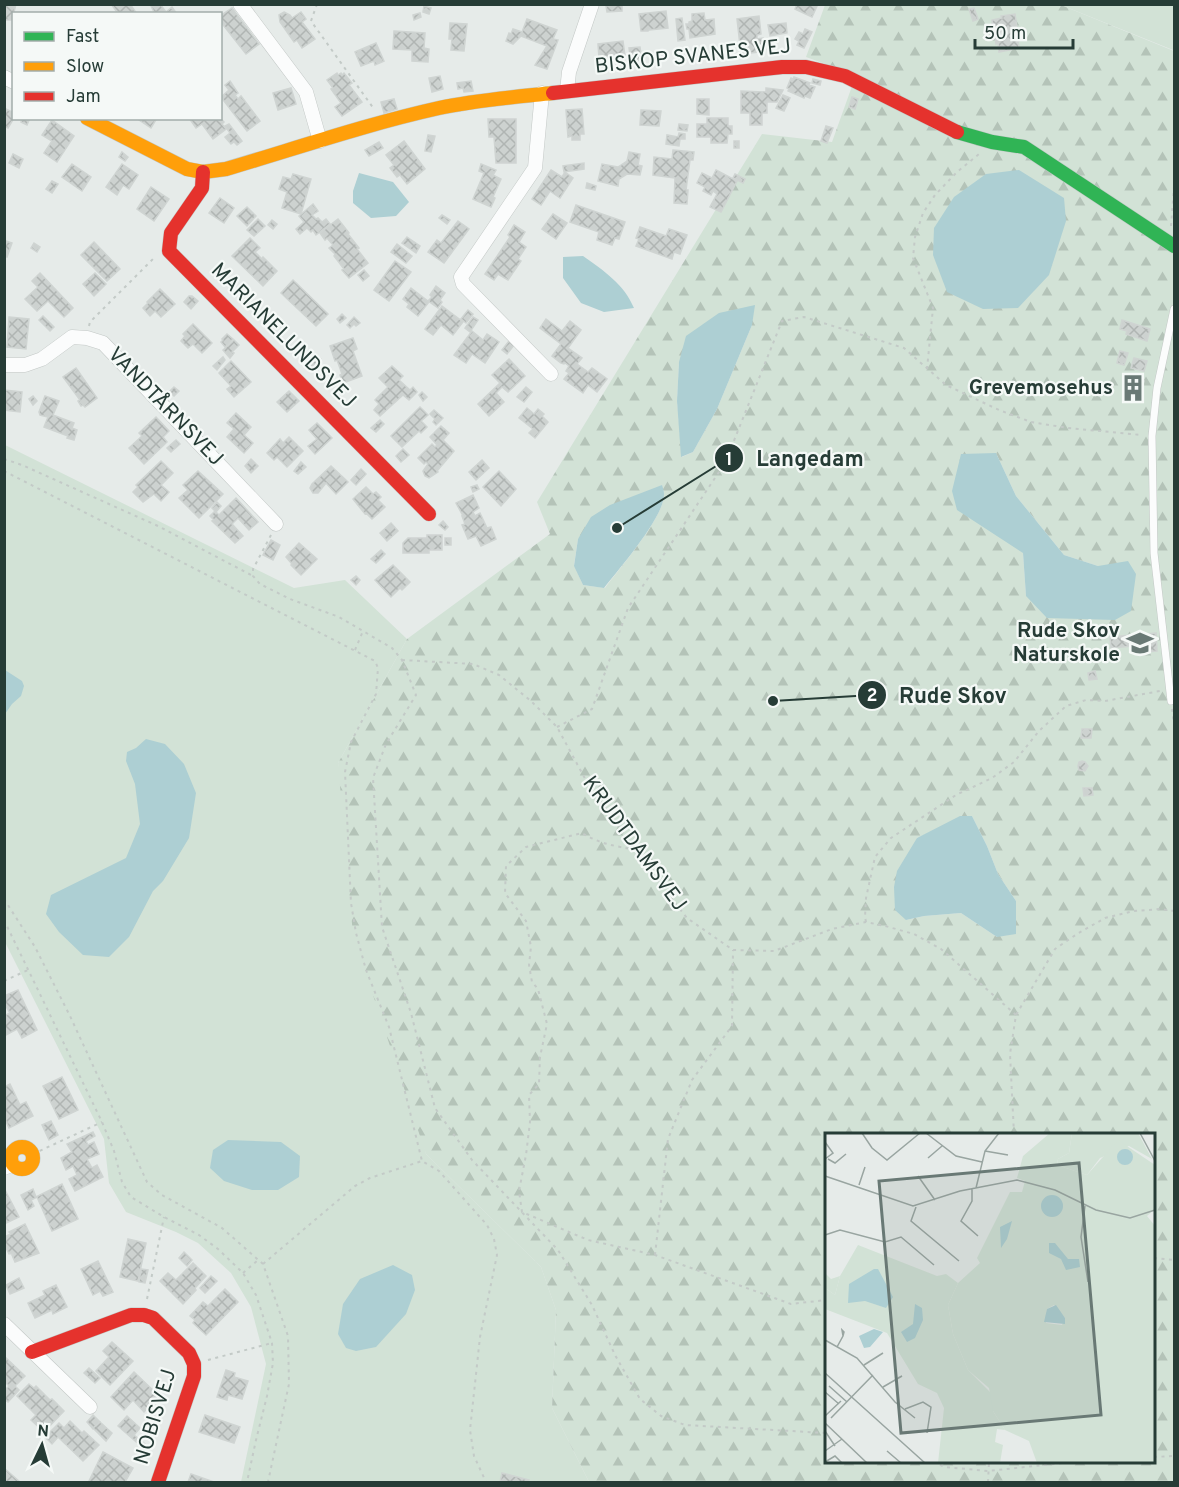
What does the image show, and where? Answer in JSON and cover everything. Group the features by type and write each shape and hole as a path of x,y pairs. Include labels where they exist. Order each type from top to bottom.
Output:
{"street":[{"path":"240,4 306,92 320,141"},
{"path":"567,91 569,72 592,4"},
{"name":"BISKOP SVANES VEJ","path":"91,120 187,169 203,172 226,169 439,108 471,102 806,67 845,76 954,131 992,142 1024,147 1172,245"},
{"path":"542,93 535,168 461,277 462,284 551,374"},
{"path":"169,250 171,233 202,188 203,172"},
{"name":"MARIANELUNDSVEJ","path":"169,250 429,514"},
{"name":"VANDTÅRNSVEJ","path":"4,365 25,365 42,359 72,337 87,338 103,343 276,524"},
{"path":"9,1166 27,1168 32,1164 33,1154"},
{"path":"32,1352 131,1315 144,1315"},
{"name":"NOBISVEJ","path":"144,1315 153,1318 189,1353 194,1364 194,1376 158,1482"},
{"path":"4,1324 90,1407"}],"lane":[{"path":"1171,701 1154,553 1152,436 1157,388 1174,309"}],"path":[{"path":"317,4 311,21 385,123"},
{"path":"927,369 933,309 913,258 915,237 923,213 935,195 957,172 992,142"},
{"path":"1172,245 1174,188"},
{"path":"90,322 154,258 169,250"},
{"path":"557,727 592,709 628,608 725,463 782,321 804,317 904,348 946,385 1031,422 1152,436"},
{"path":"4,459 158,526 253,576 260,584 290,599 339,617 392,648 402,660 416,695 386,744 373,778 382,927 411,1013 435,1108 472,1160 558,1250 592,1305 615,1355 640,1399 661,1416 685,1425 825,1432"},
{"path":"4,471 375,661 378,668 376,694 351,742 345,772 351,903 366,970 389,1028 422,1161 439,1171 487,1226 494,1239 497,1255 480,1337 470,1430 474,1456 486,1482"},
{"path":"253,576 253,569 276,524"},
{"path":"355,651 363,631"},
{"name":"KRUDTDAMSVEJ","path":"402,660 473,664 499,675 531,701 557,727 588,784 687,918 733,950"},
{"path":"866,922 866,898 875,857 891,838 956,795 992,778 1014,762 1039,731 1066,706 1086,700 1105,701 1169,689"},
{"path":"1171,701 1174,724"},
{"path":"522,1212 519,1191 530,1122 529,1095 539,1084 540,1057 547,1024 538,989 532,982 528,965 531,947 526,921 505,893 506,866 526,847 582,833 607,845 636,850"},
{"path":"4,899 35,946 147,1182 162,1195 222,1228 263,1264 288,1335 289,1384 268,1482"},
{"path":"1014,1133 1010,1054 1016,1015 1055,949 1105,918 1134,911 1161,909 1174,911"},
{"path":"4,920 102,1122 114,1151 122,1182 131,1197 199,1235 218,1249 243,1273 256,1295 272,1343 273,1363 247,1482"},
{"path":"656,1255 668,1139 692,1080 732,1026 733,950 774,951 832,929 866,922 914,934 941,949 1016,1015"},
{"path":"4,981 28,970"},
{"path":"33,1154 102,1122"},
{"path":"263,1264 355,1186 370,1178 422,1161"},
{"path":"522,1212 588,1240 656,1255 791,1304 825,1300"},
{"path":"144,1315 164,1217"},
{"path":"1155,1258 1174,1260"},
{"path":"243,1273 258,1260"},
{"name":"NOBISVEJ","path":"194,1364 272,1343"},
{"path":"1155,1457 1174,1456"},
{"path":"937,1463 945,1467 988,1471 1055,1463"},
{"path":"987,1482 988,1463"}],"green space":[{"path":"825,5 1061,5 1174,51 1174,1482 589,1482 552,1408 556,1310 541,1267 426,1154 353,935 338,763 407,639 550,534 537,502 762,134 832,142 856,75 806,57","holes":["752,325 717,409 693,452 682,457 677,401 679,362","996,453 1016,496 1064,555 1098,566 1026,596 1023,553","662,485 664,494 657,515 640,542 605,588 583,585 574,565 578,539","972,816 998,874 1016,901 997,937 961,913 906,920 917,838"]},
{"path":"1061,5 1174,5 1174,51 1173,50"},
{"path":"5,445 294,588 345,580 407,639 338,763 426,1154 541,1267 556,1310 552,1408 589,1482 241,1482 266,1364 251,1307 231,1273 198,1243 126,1212 109,1183 104,1139 5,942"}],"water":[{"path":"1019,170 1064,198 1066,221 1049,275 1018,308 983,309 947,292 933,255 934,228 954,197 986,174"},
{"path":"359,173 393,182 409,202 396,216 371,218 353,203 353,191"},
{"path":"583,256 619,285 634,308 604,312 581,303 563,278 563,257"},
{"path":"755,305 752,325 717,409 693,452 681,457 677,401 679,362 686,336 719,313"},
{"path":"996,453 1016,496 1064,555 1098,566 1128,561 1136,574 1131,611 1115,620 1047,618 1026,596 1023,553 957,510 952,491 961,454"},
{"path":"662,485 664,494 657,515 620,568 604,588 583,585 574,566 578,539 591,517 610,505"},
{"path":"5,670 22,681 24,686 21,696 5,714"},
{"path":"146,739 165,744 184,764 196,793 189,838 163,881 153,891 129,937 109,957 83,955 59,932 46,914 51,895 126,858 140,824 135,784 126,761 127,752"},
{"path":"960,816 972,816 998,874 1016,901 1016,934 997,937 961,913 906,920 895,910 894,887 897,871 917,838"},
{"path":"228,1140 281,1142 300,1156 299,1177 278,1190 252,1190 224,1181 210,1168 213,1150"},
{"path":"393,1265 412,1275 415,1290 406,1314 376,1347 356,1351 346,1348 338,1334 343,1304 360,1279"}],"building":[{"path":"4,4 16,4 12,12 12,20 4,20"},
{"path":"111,4 130,4 136,12 117,12"},
{"path":"160,4 166,12 154,12 151,6"},
{"path":"797,4 818,4 812,17 795,9"},
{"path":"622,5 622,11 607,12 606,6"},
{"path":"424,6 431,8 429,14 423,12"},
{"path":"172,7 176,12 166,12"},
{"path":"232,8 259,44 246,54 222,24 222,15"},
{"path":"974,8 978,19 973,21 969,9"},
{"path":"666,11 668,28 641,31 639,14"},
{"path":"284,12 292,18 301,12 306,19 302,22 315,39 302,48 297,40 294,42 280,22 279,15"},
{"path":"420,13 421,17 414,20 413,15"},
{"path":"704,13 705,20 714,19 715,34 690,38 686,24 692,21 692,14"},
{"path":"1015,14 1019,48 999,52 998,43 996,44 995,36 993,36 992,20"},
{"path":"759,16 761,34 757,35 757,39 763,38 764,47 758,47 759,52 741,54 737,19"},
{"path":"682,18 685,40 678,41 676,19"},
{"path":"527,19 557,30 553,39 558,40 547,69 535,65 547,46 521,36 513,44 506,41 513,29 522,32"},
{"path":"450,23 467,24 464,51 451,50"},
{"path":"786,23 787,33 770,36 768,25"},
{"path":"805,29 812,32 804,48 797,45 799,41 795,39 799,32 803,34"},
{"path":"394,31 425,33 424,48 429,49 428,62 412,61 412,50 393,49"},
{"path":"623,41 625,56 599,58 598,44"},
{"path":"376,43 384,61 375,65 374,61 361,66 355,52"},
{"path":"640,47 642,61 631,62 629,48"},
{"path":"337,73 342,75 344,73 352,83 349,85 362,102 342,116 335,107 341,103 327,80"},
{"path":"440,76 443,89 432,92 429,78"},
{"path":"794,77 815,87 810,98 805,96 804,98 788,91 791,78"},
{"path":"813,79 821,81 820,85 812,83"},
{"path":"230,81 238,93 235,95 238,99 241,96 260,121 247,131 222,98 229,90 225,85"},
{"path":"471,81 473,91 464,92 463,88 458,89 457,83"},
{"path":"291,88 296,104 278,110 273,93"},
{"path":"766,88 783,90 777,102 767,102 767,113 762,113 762,125 750,125 750,113 741,113 741,91 766,92"},
{"path":"783,95 790,98 784,111 776,108"},
{"path":"852,97 858,99 855,109 849,107"},
{"path":"394,99 397,109 384,113 381,102"},
{"path":"697,99 709,99 709,115 697,114"},
{"path":"4,108 12,112 13,120 8,128 4,126"},
{"path":"582,109 584,134 580,134 580,140 572,140 572,136 568,137 566,110"},
{"path":"641,110 661,111 659,126 640,125"},
{"path":"707,118 728,118 728,126 732,126 732,134 728,134 727,143 711,143 711,137 697,137 697,124 707,124"},
{"path":"488,119 516,119 516,163 496,163 494,137 489,137"},
{"path":"22,120 29,120 27,125 21,122"},
{"path":"52,120 74,136 57,162 44,153 52,141 42,135"},
{"path":"139,120 156,120 151,128"},
{"path":"190,120 222,120 226,129 213,139 202,124 196,128"},
{"path":"229,124 242,141 237,145 234,142 231,144 225,137 230,133 225,126"},
{"path":"679,124 688,125 687,131 678,130"},
{"path":"826,126 833,128 827,143 821,141"},
{"path":"679,133 685,134 685,139 680,139 679,146 666,144 667,135 678,137"},
{"path":"428,135 435,136 431,152 425,151"},
{"path":"404,141 425,169 407,184 390,168 394,165 386,155"},
{"path":"734,141 739,141 739,148 734,148"},
{"path":"379,142 383,148 369,156 365,150"},
{"path":"673,150 694,152 693,160 690,160 686,190 688,190 687,204 674,203 675,178 653,175 654,157 672,159"},
{"path":"122,152 128,157 125,161 119,157"},
{"path":"629,152 640,154 638,165 642,166 640,175 627,174 619,179 618,186 598,181 602,164 618,167 627,161"},
{"path":"13,154 23,159 19,168 9,163"},
{"path":"584,163 584,169 564,172 563,166"},
{"path":"72,164 91,177 82,191 62,177"},
{"path":"122,164 138,175 129,189 123,185 117,195 106,187"},
{"path":"481,164 496,170 493,175 501,179 491,207 473,199 484,173 479,171"},
{"path":"551,170 562,177 565,172 573,178 560,198 550,191 541,205 532,199"},
{"path":"716,170 737,181 721,212 710,207 717,194 713,191 711,195 703,191 705,187 697,183 702,173 712,178"},
{"path":"293,174 311,179 301,214 282,208 287,192 279,189 283,177 291,179"},
{"path":"735,174 745,179 743,183 733,178"},
{"path":"52,181 58,184 52,193 46,189"},
{"path":"587,183 596,186 595,190 586,188"},
{"path":"151,187 169,199 154,221 137,209"},
{"path":"220,198 234,208 224,223 209,213"},
{"path":"313,204 318,211 312,215 322,222 326,219 330,224 316,235 313,230 311,232 307,228 300,234 296,229 304,222 299,216"},
{"path":"576,205 625,222 619,239 615,238 612,245 597,240 599,232 570,222"},
{"path":"247,207 256,216 247,226 237,216"},
{"path":"553,214 567,223 556,239 542,229"},
{"path":"442,215 450,220 447,224 439,218"},
{"path":"258,219 265,226 254,236 247,230"},
{"path":"338,219 368,263 349,278 329,248 333,245 320,233"},
{"path":"272,220 277,224 273,229 268,225"},
{"path":"458,221 469,229 444,263 428,252 437,240 441,243"},
{"path":"514,225 525,232 519,242 526,247 518,259 521,261 508,280 498,274 494,280 485,274 510,237 508,235"},
{"path":"640,227 666,236 669,229 687,235 680,254 674,252 672,259 636,246"},
{"path":"407,237 420,246 416,253 402,243"},
{"path":"250,238 260,248 255,252 277,271 263,286 232,256"},
{"path":"6,241 12,243 7,257 4,256"},
{"path":"94,242 120,269 107,281 81,255"},
{"path":"34,243 40,247 37,252 31,248"},
{"path":"397,244 412,256 406,263 391,252"},
{"path":"395,261 411,272 389,301 374,290"},
{"path":"364,270 369,276 363,281 358,275"},
{"path":"40,273 73,308 64,317 48,301 37,311 25,299 38,287 32,281"},
{"path":"95,273 106,284 94,296 83,284"},
{"path":"293,280 328,314 316,326 281,293"},
{"path":"436,286 445,293 438,308 428,301"},
{"path":"411,288 429,302 418,316 407,307 409,304 403,299"},
{"path":"160,289 175,304 161,317 155,311 150,316 143,308"},
{"path":"189,296 198,301 191,309 184,302"},
{"path":"442,306 463,322 453,335 441,325 433,335 425,329"},
{"path":"468,310 473,314 466,323 461,319"},
{"path":"342,314 346,318 340,323 337,319"},
{"path":"43,316 54,327 50,331 39,320"},
{"path":"9,317 29,319 26,349 7,347"},
{"path":"354,317 360,323 350,328 347,325"},
{"path":"473,317 478,320 470,332 465,328"},
{"path":"546,319 562,331 570,321 581,330 568,348 582,358 577,364 588,372 592,368 607,379 597,392 588,385 583,393 564,379 569,373 566,371 569,366 552,356 561,344 540,328"},
{"path":"1122,320 1150,329 1147,341 1126,334 1127,331 1120,329"},
{"path":"193,324 212,343 202,353 193,344 188,348 181,341 185,336 183,334"},
{"path":"472,331 483,340 487,334 499,342 485,363 472,354 466,363 454,355"},
{"path":"227,334 233,339 225,347 221,342"},
{"path":"353,338 357,349 353,351 362,376 343,383 340,375 342,374 330,346"},
{"path":"234,340 239,345 230,358 223,350"},
{"path":"509,341 514,345 507,354 502,350"},
{"path":"1120,351 1128,353 1124,365 1117,363"},
{"path":"316,354 321,359 312,367 307,363"},
{"path":"223,357 225,360 217,370 213,366"},
{"path":"1134,358 1147,361 1144,371 1131,368"},
{"path":"509,359 525,376 508,392 502,387 496,393 504,402 489,416 478,404 500,383 492,375"},
{"path":"231,361 251,382 234,397 227,389 231,386 219,373"},
{"path":"392,366 403,376 399,380 410,390 413,387 417,392 409,400 403,395 380,416 374,410 379,404 375,400 388,387 379,378"},
{"path":"76,368 97,398 85,407 81,406 78,401 80,400 63,377"},
{"name":"Grevemosehus","path":"1128,376 1144,381 1138,399 1123,395"},
{"path":"174,387 179,391 174,396 169,392"},
{"path":"526,387 532,392 524,402 517,397"},
{"path":"4,390 22,392 20,412 4,410"},
{"path":"289,391 299,401 287,412 277,402"},
{"path":"422,392 427,397 423,401 419,395"},
{"path":"33,396 37,401 33,405 29,399"},
{"path":"45,396 59,401 53,415 74,423 72,428 77,430 74,440 44,427 48,417 40,415 39,412"},
{"path":"420,407 428,415 421,421 427,427 421,433 419,431 402,447 391,436"},
{"path":"527,408 534,414 538,409 548,422 535,438 529,433 533,429 519,418"},
{"path":"434,410 443,418 436,425 433,422 435,419 430,414"},
{"path":"236,413 251,427 244,435 253,443 244,453 227,437 234,429 227,423"},
{"path":"156,417 169,431 163,437 167,442 144,464 129,448 142,436 139,433"},
{"path":"380,420 384,424 376,432 371,428"},
{"path":"317,423 332,438 315,454 308,446 317,439 309,430"},
{"path":"441,426 449,433 443,440 454,451 438,472 429,478 423,471 428,464 426,462 424,464 418,458 432,444 435,447 437,445 430,437"},
{"path":"289,437 303,451 287,467 277,457 274,460 267,453 280,439 283,443"},
{"path":"176,440 180,444 171,452 167,448"},
{"path":"403,449 409,455 401,462 396,456"},
{"path":"251,459 258,466 251,473 245,466"},
{"path":"482,460 489,468 476,480 469,472"},
{"path":"161,461 173,473 161,485 169,492 161,501 154,494 143,502 133,492 138,487 136,485"},
{"path":"301,462 306,467 298,474 294,471"},
{"path":"331,466 348,482 336,494 326,483 318,493 313,493 310,488 312,484"},
{"path":"361,469 366,474 356,485 351,480"},
{"path":"198,471 223,494 199,518 179,498 188,490 183,485"},
{"path":"499,471 516,489 501,506 483,487"},
{"path":"477,485 479,489 473,492 471,487"},
{"path":"366,487 373,494 376,492 381,497 378,500 385,507 372,519 353,499"},
{"path":"473,495 479,508 473,512 475,516 480,513 487,528 491,527 496,539 481,546 476,536 468,539 462,525 465,524 463,516 456,503"},
{"path":"236,498 258,522 249,530 238,518 232,524 243,536 235,543 212,521 214,520 210,516 215,511 212,508 217,502 221,506 216,512 219,515"},
{"path":"443,521 448,527 445,530 439,525"},
{"path":"391,523 398,531 387,541 380,533"},
{"path":"427,535 442,535 442,550 429,550 429,553 403,553 403,543 408,538 427,538"},
{"path":"445,538 451,538 451,545 445,545"},
{"path":"271,540 280,545 273,560 263,555"},
{"path":"299,543 317,559 301,575 286,557"},
{"path":"381,550 385,554 376,563 371,559"},
{"path":"393,565 410,582 391,597 375,580"},
{"path":"356,576 360,580 356,585 351,580"},
{"path":"1156,633 1157,651 1133,653 1133,646 1111,648 1110,637"},
{"path":"1095,671 1097,679 1089,680 1088,673"},
{"path":"1082,729 1092,729 1091,738 1081,738"},
{"path":"1082,761 1088,766 1085,771 1079,770 1079,762"},
{"path":"1083,788 1092,788 1093,795 1084,796"},
{"path":"18,990 37,1030 22,1038 17,1029 6,1035 4,1032 4,1016 10,1013 4,1003 4,996"},
{"path":"62,1077 78,1110 59,1119 43,1086"},
{"path":"10,1084 20,1105 26,1102 33,1116 9,1128 4,1117 4,1087"},
{"path":"51,1121 58,1135 49,1140 42,1125"},
{"path":"93,1132 95,1136 86,1141 88,1145 94,1142 99,1154 87,1159 92,1168 97,1165 103,1177 75,1191 69,1179 77,1175 73,1166 66,1170 61,1158 72,1152 67,1144"},
{"path":"62,1184 78,1219 52,1231 37,1197 31,1200 34,1206 28,1210 21,1195 33,1189 36,1197"},
{"path":"4,1188 19,1217 4,1224"},
{"path":"25,1224 39,1253 15,1262 13,1253 9,1254 4,1244 4,1237"},
{"path":"128,1239 146,1243 138,1281 120,1277"},
{"path":"184,1252 192,1260 187,1266 179,1258"},
{"path":"98,1261 113,1292 103,1296 100,1291 93,1295 81,1269"},
{"path":"193,1263 206,1276 183,1304 160,1281 168,1273 176,1280"},
{"path":"141,1269 148,1270 145,1283 139,1282"},
{"path":"211,1276 217,1281 205,1293 200,1288"},
{"path":"19,1278 24,1288 10,1294 6,1285"},
{"path":"56,1285 67,1307 53,1314 52,1310 35,1318 28,1303 45,1295 43,1291"},
{"path":"225,1289 238,1302 206,1335 193,1323 195,1320 190,1316 203,1302 208,1306"},
{"path":"112,1342 133,1361 110,1385 96,1371 109,1357 103,1351"},
{"path":"4,1356 25,1376 15,1386 19,1390 8,1402 4,1399 4,1391 9,1386 4,1381"},
{"path":"89,1368 100,1378 95,1383 84,1373"},
{"path":"226,1370 235,1373 234,1377 248,1381 242,1399 228,1395 227,1400 217,1397"},
{"path":"134,1372 159,1396 144,1412 133,1400 124,1410 111,1397"},
{"path":"29,1384 34,1388 36,1386 64,1411 44,1432 31,1420 36,1415 17,1396"},
{"path":"93,1415 100,1422 93,1429 87,1422"},
{"path":"205,1415 240,1427 234,1443 199,1432"},
{"path":"127,1416 140,1428 134,1435 145,1444 142,1447 118,1426"},
{"path":"70,1421 99,1445 83,1461 58,1437 52,1444 43,1435 46,1432 48,1434 59,1423 64,1428"},
{"path":"100,1422 112,1433 106,1441 93,1428"},
{"path":"103,1452 133,1468 125,1482 89,1481"},
{"path":"4,1468 20,1482 4,1482"},
{"path":"502,1473 529,1480 528,1482 500,1482"},
{"path":"191,1474 214,1482 188,1482"}],"traffic: fast":[{"path":"957,132 992,142 1024,147 1174,246"}],"traffic: slow":[{"path":"91,120 187,169 203,172 226,169 412,114 481,101 553,93"},
{"path":"22,1147 30,1150 33,1158 30,1166 22,1169 14,1166 11,1158 14,1150 22,1147"}],"traffic: jam":[{"path":"553,93 782,67 806,67 845,76 957,132"},
{"path":"203,172 202,188 171,233 169,251 429,514"},
{"path":"32,1352 131,1315 144,1315 153,1318 189,1353 194,1364 194,1376 158,1482"}],"place":[{"name":"Grevemosehus","path":"1133,388"},
{"name":"Langedam","path":"617,528"},
{"name":"Rude Skov Naturskole","path":"1140,643"},
{"name":"Rude Skov","path":"773,701"}]}
